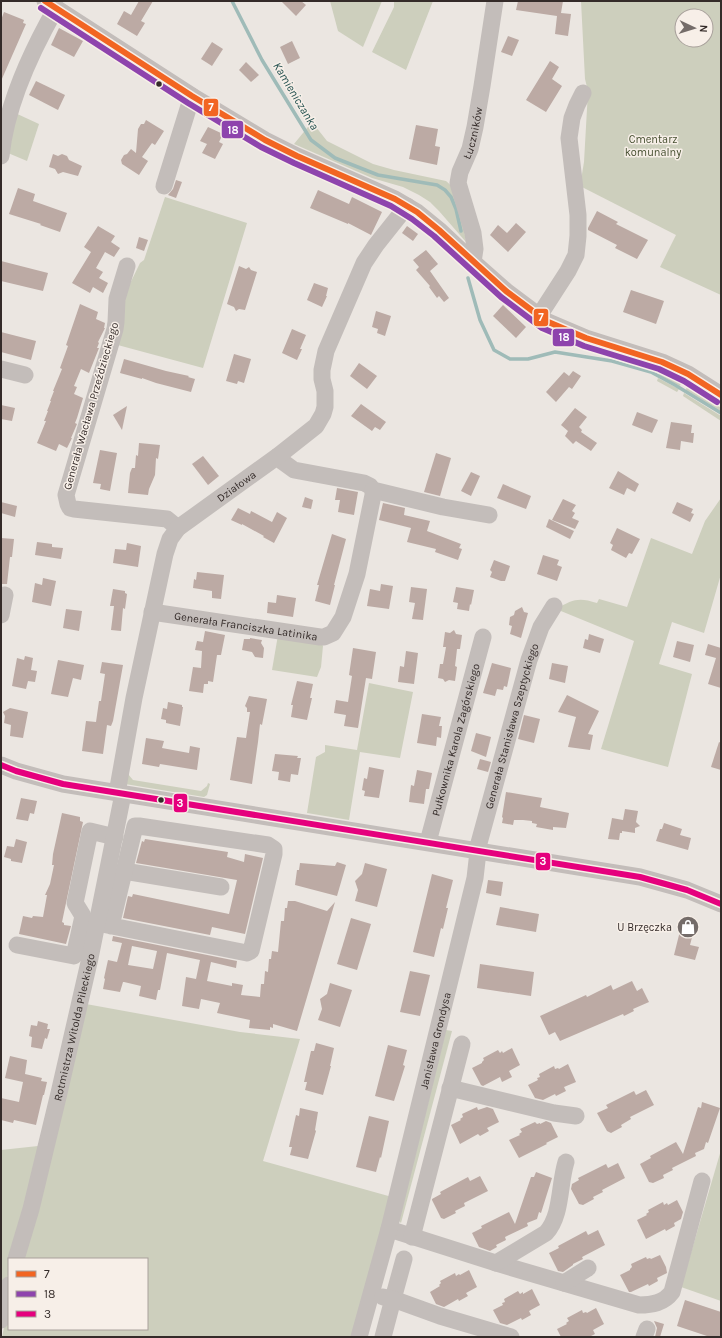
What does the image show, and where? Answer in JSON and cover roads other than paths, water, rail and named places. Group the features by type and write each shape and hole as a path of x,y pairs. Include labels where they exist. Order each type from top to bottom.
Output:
{"street":[{"name":"Łuczników","path":"473,262 475,249 473,233 458,183 460,172 470,148 475,127 495,1"},
{"path":"1,156 6,127 16,93 47,23 50,5 246,129 296,156 378,191 407,206 434,225 506,291 555,326 586,338 662,362 688,374 721,395"},
{"path":"539,316 568,271 576,255 578,220 569,138 572,118 583,94"},
{"path":"164,186 192,96"},
{"name":"Działowa","path":"120,793 134,698 165,554 170,539 178,528 311,431 320,420 325,407 325,391 322,379 322,370 326,351 364,263 376,245 407,206"},
{"name":"Generała Wacława Przeździeckiego","path":"128,266 117,299 115,329 66,494 66,500 70,508 74,509 167,520 178,528"},
{"path":"1,368 25,375"},
{"path":"278,456 283,462 294,470 364,483 370,486 373,490 443,507 490,515"},
{"name":"Generała Franciszka Latinika","path":"152,612 320,637 330,635 336,629 343,617 357,574 373,490"},
{"path":"1,615 5,595"},
{"name":"Generała Stanisława Szeptyckiego","path":"478,850 529,660 541,626 554,606"},
{"name":"Pułkownika Karola Zagórskiego","path":"428,842 483,637"},
{"path":"1,764 16,771 63,784 646,878 687,890 721,904"},
{"name":"Rotmistrza Witolda Pileckiego","path":"16,1258 31,1209 81,996 104,924 120,793"},
{"path":"135,826 268,845 274,849 251,951 243,953 104,924 124,872 135,826"},
{"path":"17,945 74,956 83,916 75,904 90,832 115,837"},
{"name":"Janisława Grondysa","path":"359,1337 382,1296 400,1233 475,878 478,850"},
{"path":"124,872 221,887"},
{"path":"462,1044 450,1088 400,1233 639,1305 651,1305 665,1299 672,1292 702,1181"},
{"path":"450,1088 560,1114 576,1116"},
{"path":"496,1263 546,1233 551,1228 556,1216 562,1172 566,1162"},
{"path":"383,1337 382,1296 404,1259"},
{"path":"564,1283 588,1268"},
{"path":"1,1320 8,1289"},
{"path":"382,1296 440,1316 511,1337"}],"waterway":[{"name":"Kamieniczanka","path":"232,1 262,60 311,140 335,158 378,175 437,185 445,190 451,197 456,209 461,231"},
{"name":"Kamieniczanka","path":"468,278 480,320 494,350 510,359 528,359 555,352 612,361 651,372 721,413"}],"place":[{"name":"U Brzęczka","path":"688,927"}],"park label":[{"name":"Cmentarz komunalny","path":"653,145"}]}
